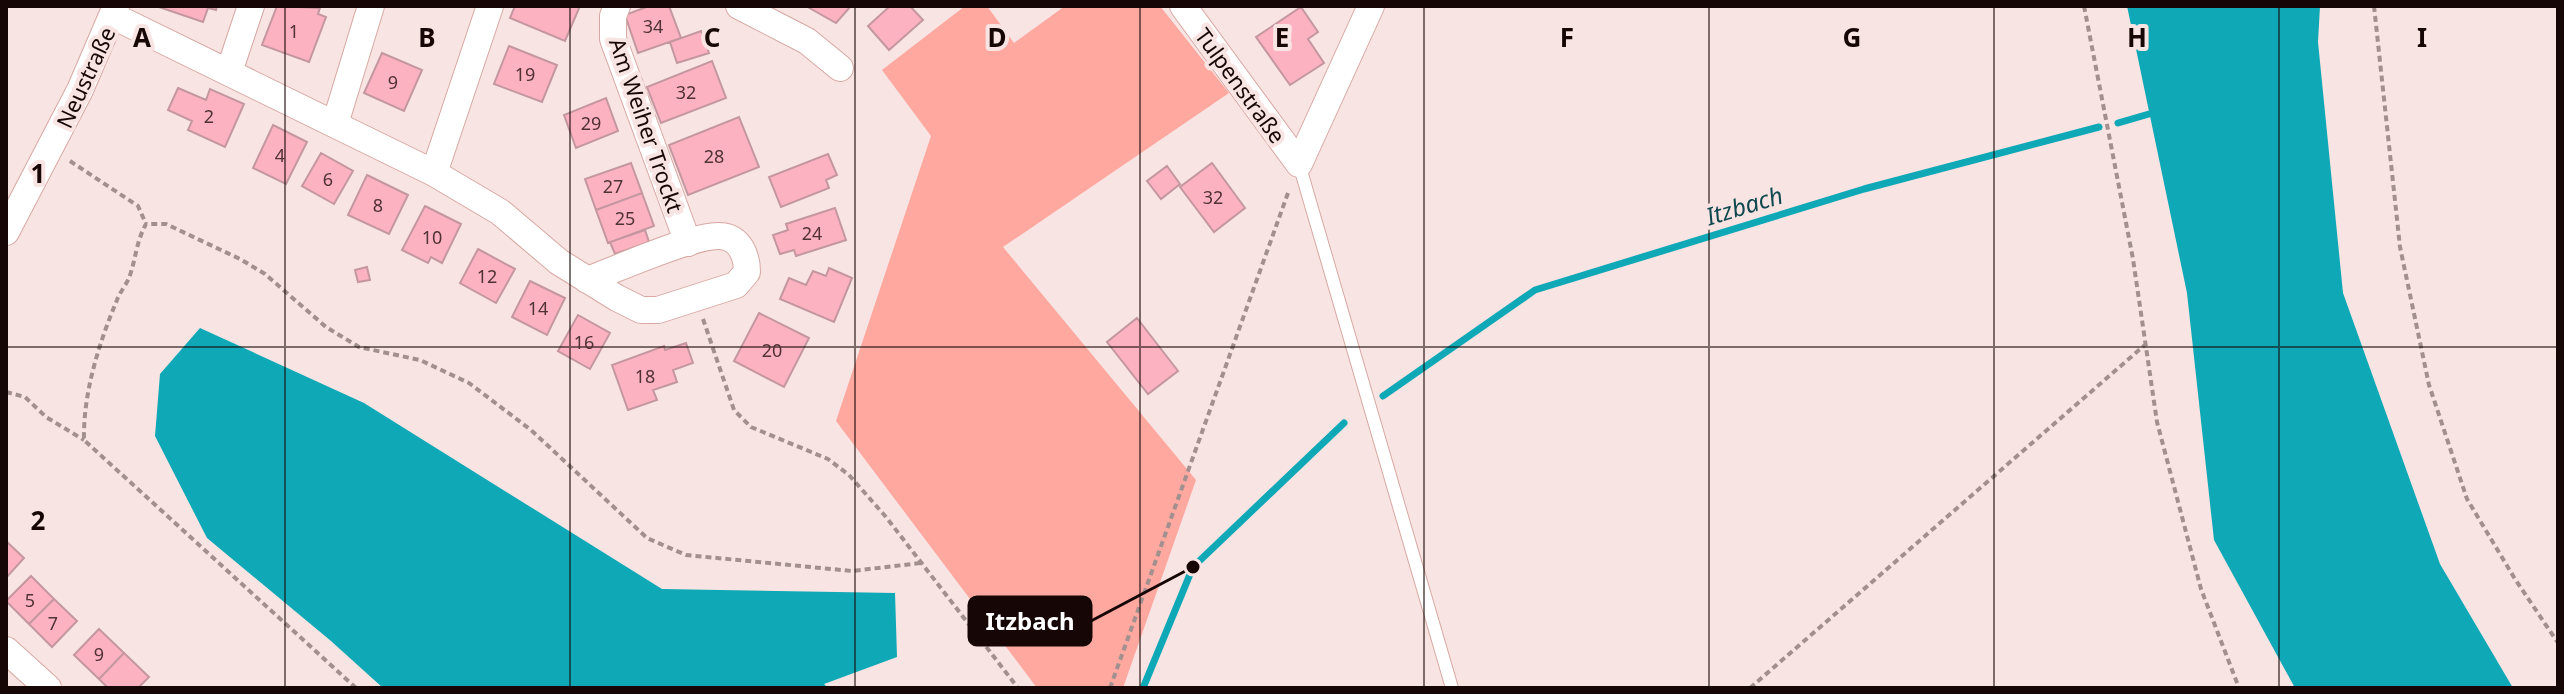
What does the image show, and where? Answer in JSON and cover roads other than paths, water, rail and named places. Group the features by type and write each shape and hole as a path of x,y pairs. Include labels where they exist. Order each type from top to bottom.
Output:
{"street":[{"path":"229,72 251,6"},
{"path":"335,124 371,6"},
{"path":"434,173 490,6"},
{"name":"Am Weiher Trockt","path":"617,6 613,16 613,39 688,243"},
{"path":"739,6 807,41 840,68"},
{"name":"Tulpenstraße","path":"1183,6 1299,164"},
{"path":"1299,164 1371,6"},
{"path":"114,11 229,72 434,173 500,212 559,262 587,280 641,310 658,310 736,285 747,272 747,255 734,241 721,236 688,243 587,280"},
{"name":"Neustraße","path":"6,232 52,148 114,11"},
{"path":"6,650 48,688"}],"lane":[{"path":"1299,164 1452,688"}],"water":[{"path":"2127,6 2320,6 2318,42 2343,293 2440,564 2513,688 2295,688 2214,540 2187,293"},
{"path":"200,328 364,403 662,589 895,593 897,657 824,684 828,688 383,688 207,538 155,436 160,374"}],"waterway":[{"name":"Itzbach","path":"2118,123 2149,114"},
{"name":"Itzbach","path":"1383,396 1535,290 1864,189 2099,127"},
{"name":"Itzbach","path":"1143,688 1193,567 1344,423"}],"place":[{"name":"Itzbach","path":"1193,567"}]}
